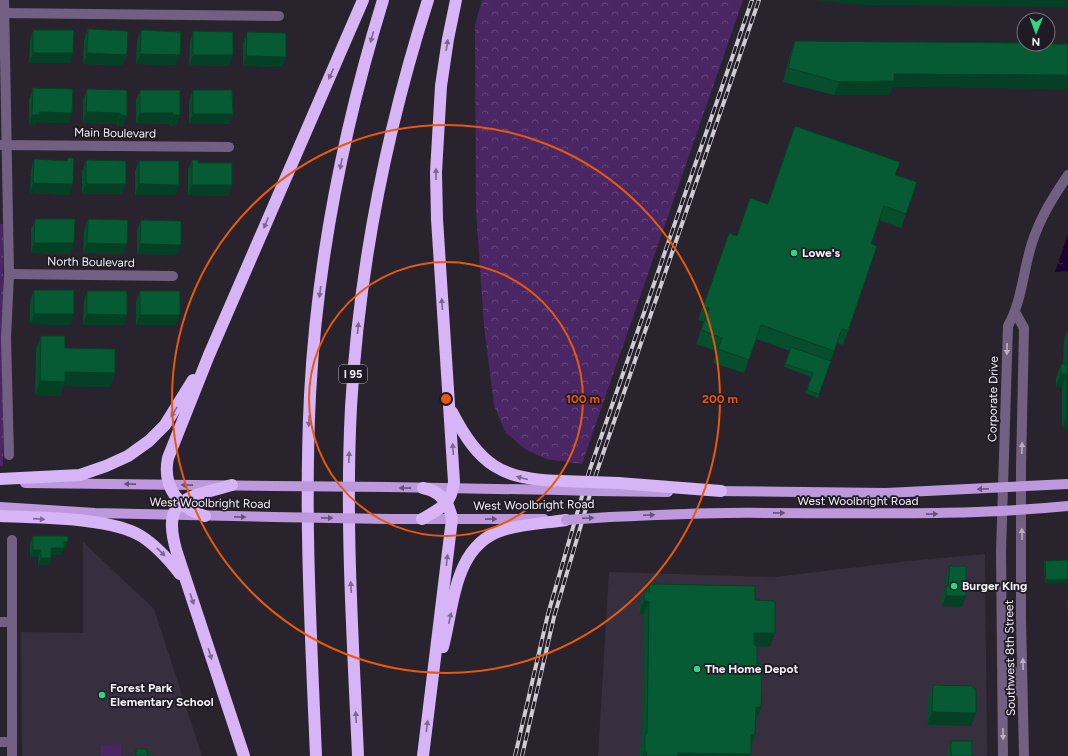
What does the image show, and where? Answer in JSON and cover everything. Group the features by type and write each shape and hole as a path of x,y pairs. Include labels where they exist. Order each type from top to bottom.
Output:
{"highway":[{"path":"205,516 191,511 180,504 169,484 166,471 168,458 209,355 363,0"},
{"path":"316,756 308,536 308,459 313,360 322,274 335,196 356,99 383,0"},
{"name":"I 95","path":"358,756 349,507 351,407 356,341 369,243 385,159 405,76 428,0"},
{"path":"422,519 447,503 453,488 454,475 437,219 436,172 441,86 456,0"},
{"path":"0,480 80,475 106,466 128,456 149,441 165,425 209,355"},
{"path":"450,407 471,445 491,464 508,473 525,479 560,486 721,491"},
{"path":"232,485 196,495 180,504 172,516 170,526 172,538 244,756"},
{"path":"422,488 435,492 447,503 452,520 423,756"},
{"path":"0,516 104,523 125,528 141,536 156,547 186,581"},
{"path":"430,696 458,581 463,566 471,552 482,540 498,531 548,521 566,520"}],"main road":[{"name":"West Woolbright Road","path":"0,480 422,488 560,486"},
{"name":"West Woolbright Road","path":"721,491 886,493 1068,484"},
{"name":"West Woolbright Road","path":"566,520 732,513 910,514 1002,512 1068,506"},
{"name":"West Woolbright Road","path":"0,507 172,516 548,521"}],"street":[{"path":"4,0 2,13 3,145 4,232 9,274 6,338 9,456"},
{"path":"2,13 279,16"},
{"name":"Main Boulevard","path":"3,145 229,147"},
{"name":"Corporate Drive","path":"1003,488 1008,326 1016,312 1032,243 1040,221 1051,200 1068,175"},
{"name":"North Boulevard","path":"9,274 173,276"},
{"path":"1016,312 1024,328 1022,487"},
{"name":"Southwest 8th Street","path":"1022,487 1021,619 1024,756"},
{"name":"Southwest 8th Street","path":"1003,488 1001,552 1004,756"},
{"path":"12,540 12,756"},
{"path":"0,622 11,622"},
{"path":"1002,664 1011,667 1023,703"},
{"path":"0,742 12,742"}],"shaded area":[{"name":"Forest Park Elementary School","path":"83,542 154,609 202,756 22,756 21,632 83,633"},
{"path":"985,554 987,756 598,756 609,572 774,577 909,561"}],"green space":[{"path":"482,0 743,0 582,464 546,459 525,449 505,432 494,405 484,326 476,210 475,25"},
{"path":"0,224 3,224 3,466 0,466"},
{"path":"121,744 121,756 101,756 101,745"}],"water":[{"path":"1068,234 1068,271 1055,272"}],"building":[{"path":"88,29 128,31 127,55 87,53"},
{"path":"33,30 74,30 73,53 33,53"},
{"path":"141,30 181,32 180,55 140,54"},
{"path":"193,31 233,32 233,55 193,55"},
{"path":"247,32 286,33 286,57 246,56"},
{"path":"795,41 1016,43 1016,52 1056,52 1056,44 1068,44 1068,75 894,74 894,81 839,82 788,68"},
{"path":"33,88 73,89 72,113 39,112 39,115 32,115"},
{"path":"87,89 127,90 127,116 120,115 120,113 86,112"},
{"path":"140,90 180,90 180,115 173,115 173,113 140,113"},
{"path":"193,90 232,90 233,114 193,114"},
{"name":"Lowe's","path":"795,126 900,162 895,175 917,182 906,214 884,206 871,244 877,246 848,331 842,329 834,351 761,325 749,360 718,349 722,338 701,330 709,308 703,307 729,233 737,236 750,198 768,204"},
{"path":"68,158 74,158 73,184 33,183 34,159 67,161"},
{"path":"86,160 126,161 126,184 86,184"},
{"path":"192,160 198,160 198,163 232,163 232,185 192,185"},
{"path":"139,161 179,161 179,185 139,184"},
{"path":"35,219 75,219 74,243 34,243"},
{"path":"88,219 128,220 127,244 87,243"},
{"path":"141,220 181,221 181,245 140,244"},
{"path":"34,290 74,290 74,314 34,314"},
{"path":"87,291 127,291 127,315 87,314"},
{"path":"140,291 180,291 180,315 140,315"},
{"path":"41,336 65,336 65,348 115,349 115,373 65,372 65,382 40,381"},
{"path":"791,347 831,361 819,394 807,390 813,373 785,364"},
{"path":"1061,364 1068,364 1068,414 1067,374 1061,374"},
{"path":"33,536 68,536 68,542 64,542 64,548 51,548 51,558 41,558 41,550 33,550"},
{"path":"1068,560 1068,579 1046,580 1045,561"},
{"path":"950,566 966,566 966,596 946,596 946,586 948,586"},
{"name":"The Home Depot","path":"649,584 755,586 755,600 775,601 775,633 754,633 754,645 757,646 757,664 762,664 761,707 756,707 755,734 751,735 751,754 678,753 678,756 646,756 645,733 647,733 649,601 644,601 644,592 649,592"},
{"path":"933,685 972,686 976,690 976,713 932,712"},
{"path":"951,741 972,741 972,756 951,756"},
{"path":"136,749 147,749 147,754 154,754 154,756 136,756"}],"railway":[{"path":"515,756 548,614 589,472 752,0"},
{"path":"522,756 554,617 596,474 759,0"}],"place":[{"name":"Lowe's","path":"794,253"},
{"name":"Burger King","path":"954,586"},
{"name":"The Home Depot","path":"697,669"},
{"name":"Forest Park Elementary School","path":"102,695"}]}
